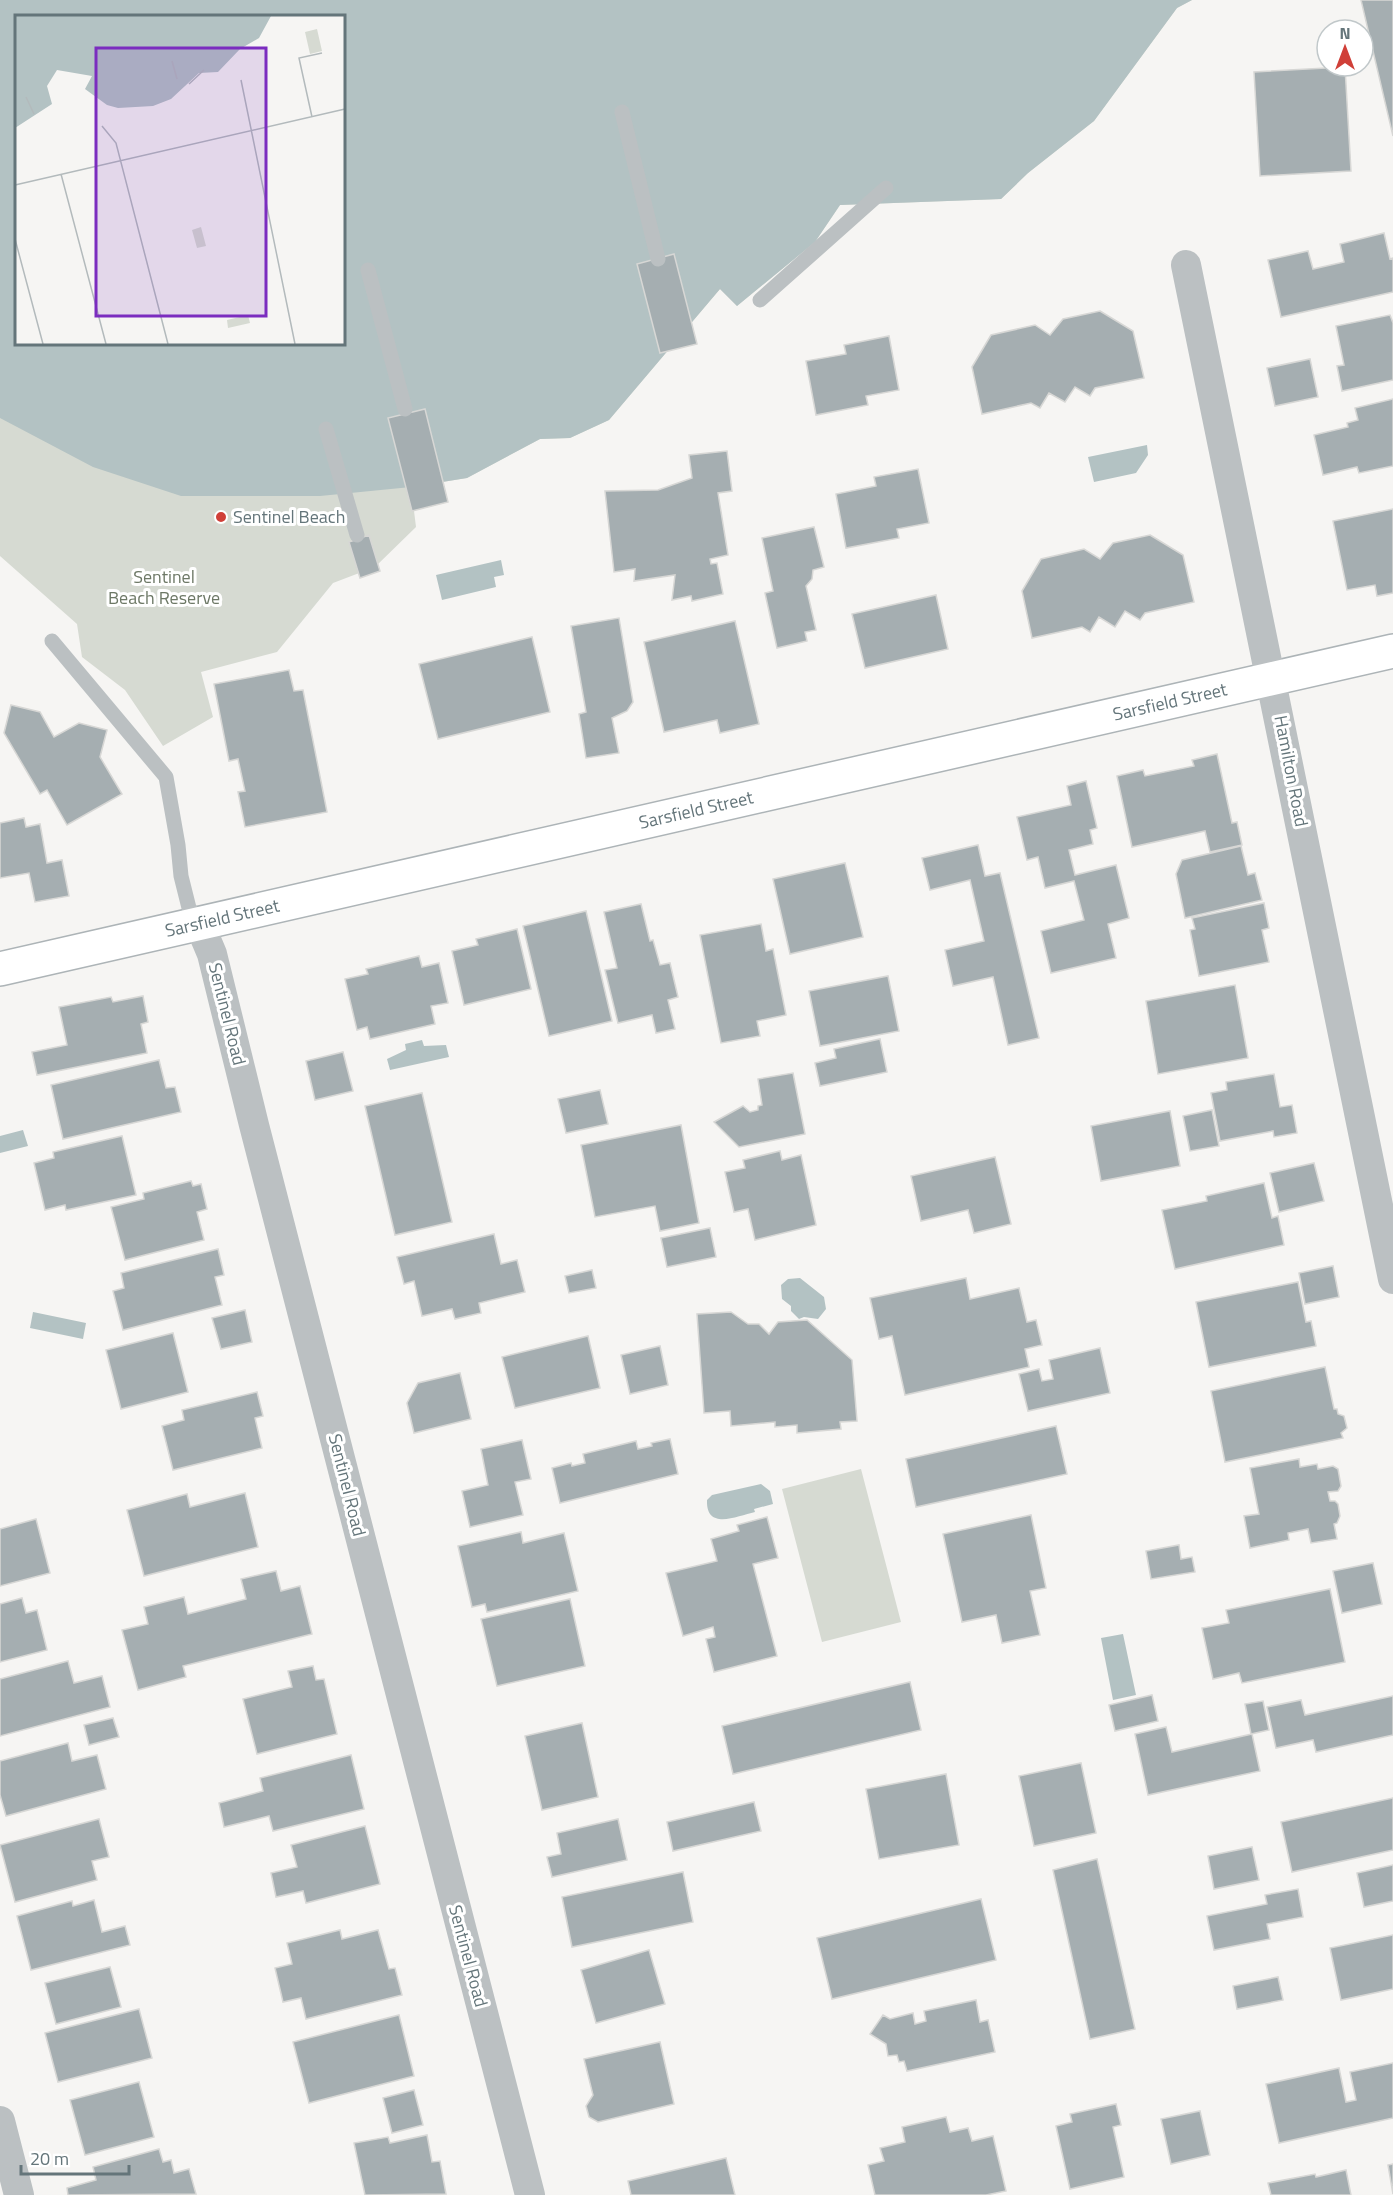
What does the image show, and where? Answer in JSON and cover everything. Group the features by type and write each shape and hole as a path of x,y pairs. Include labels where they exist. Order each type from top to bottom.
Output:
{"street":[{"name":"Hamilton Road","path":"1186,264 1393,1279"},
{"name":"Sarsfield Street","path":"0,969 1393,651"},
{"name":"Sentinel Road","path":"198,923 212,954 530,2195"},
{"path":"0,2121 19,2195"}],"lane":[{"path":"622,112 658,258"},
{"path":"760,300 886,188"},
{"path":"368,270 405,409"},
{"path":"326,429 357,535"},
{"name":"Sentinel Road","path":"52,640 166,777 181,876 189,908 198,923"}],"green space":[{"name":"Sentinel Beach Reserve","path":"0,0 1192,0 1177,8 1094,121 1028,173 1001,199 840,205 815,242 737,306 720,289 609,420 570,438 540,439 467,478 411,487 416,527 375,567 333,583 277,652 201,672 213,717 163,746 125,690 82,657 77,624 0,556"},
{"path":"861,1469 901,1622 822,1642 782,1489"}],"shaded area":[{"path":"0,0 1192,0 1177,8 1094,121 1028,173 1001,199 840,205 815,242 737,306 720,289 609,420 570,438 540,439 467,478 411,487 320,496 181,496 93,467 0,418"},
{"path":"1147,445 1148,455 1136,473 1094,482 1088,457"},
{"path":"501,560 504,575 494,577 496,587 442,600 436,575"},
{"path":"422,1040 424,1046 446,1045 449,1057 390,1070 387,1059 406,1050 405,1044"},
{"path":"23,1130 28,1146 0,1153 0,1136"},
{"path":"800,1278 824,1297 826,1309 818,1319 804,1317 799,1319 791,1311 791,1306 782,1299 781,1285 788,1279"},
{"path":"33,1312 86,1323 83,1339 30,1328"},
{"path":"761,1484 770,1491 773,1504 754,1509 755,1512 724,1519 712,1516 708,1510 707,1500 712,1495"},
{"path":"1123,1634 1136,1695 1113,1700 1101,1638"}],"building":[{"path":"1361,0 1393,0 1393,136 1375,60 1375,18 1365,18"},
{"path":"1315,69 1315,78 1346,78 1351,171 1260,176 1254,72"},
{"path":"1384,233 1390,259 1393,258 1393,292 1281,317 1268,260 1308,251 1313,269 1344,262 1340,244"},
{"path":"674,254 697,344 660,353 637,264"},
{"path":"1100,311 1133,331 1144,378 1095,388 1090,396 1075,387 1065,402 1049,393 1040,408 1031,403 982,414 972,367 991,335 1035,325 1050,335 1063,319"},
{"path":"1390,315 1393,323 1393,380 1342,391 1337,366 1344,365 1336,326"},
{"path":"889,336 899,390 866,396 868,405 816,415 806,361 846,354 844,345"},
{"path":"1310,359 1318,397 1275,406 1267,368"},
{"path":"1393,399 1393,466 1359,473 1357,467 1323,475 1314,435 1348,427 1347,423 1358,420 1355,408"},
{"path":"425,409 448,502 412,511 388,418"},
{"path":"727,451 732,491 718,493 728,555 710,559 711,564 717,563 723,594 692,601 691,596 672,600 675,575 634,581 635,569 614,572 605,491 658,490 692,478 689,455"},
{"path":"918,469 929,523 897,529 899,538 846,548 836,494 876,486 874,477"},
{"path":"1393,509 1393,593 1377,596 1375,585 1347,590 1333,521"},
{"path":"814,527 824,567 813,570 812,579 806,586 816,630 805,632 807,641 777,648 765,593 773,591 762,538"},
{"path":"369,535 380,571 360,578 349,542"},
{"path":"1150,535 1183,555 1194,602 1145,613 1140,620 1125,611 1115,627 1099,617 1090,632 1082,627 1032,638 1022,591 1041,559 1084,549 1100,559 1113,543"},
{"path":"936,595 948,649 865,668 852,614"},
{"path":"619,618 633,702 627,711 612,718 619,753 586,758 579,714 586,712 571,626"},
{"path":"735,621 759,724 720,733 717,720 664,732 644,642"},
{"path":"532,637 550,712 438,739 419,664"},
{"path":"289,670 294,691 303,690 327,812 245,827 238,792 245,791 238,759 229,761 214,684"},
{"path":"11,705 40,712 54,737 79,723 107,730 100,757 122,794 67,825 47,790 40,794 4,733"},
{"path":"1217,754 1232,823 1237,822 1242,845 1210,852 1205,831 1132,847 1117,776 1143,770 1145,776 1194,766 1192,760"},
{"path":"1086,781 1097,828 1090,830 1093,844 1069,850 1075,875 1116,865 1129,918 1108,924 1116,958 1051,973 1041,931 1084,920 1074,881 1045,888 1038,857 1027,860 1017,817 1071,805 1067,786"},
{"path":"24,818 26,827 40,824 47,863 62,860 69,896 35,902 29,873 0,878 0,823"},
{"path":"978,845 985,876 1000,873 1039,1038 1008,1045 993,977 953,986 945,950 984,941 970,880 930,890 922,858"},
{"path":"1241,846 1248,875 1255,873 1262,900 1185,918 1176,874 1182,860"},
{"path":"845,863 863,937 790,954 773,879"},
{"path":"1264,903 1269,928 1262,930 1269,962 1199,976 1190,930 1195,929 1192,918"},
{"path":"641,904 650,941 653,940 660,965 670,963 678,997 668,1000 675,1029 656,1033 652,1015 618,1023 605,970 617,968 604,912"},
{"path":"586,911 612,1021 549,1036 523,926"},
{"path":"761,924 766,951 773,949 786,1015 757,1021 760,1036 721,1043 700,935"},
{"path":"517,929 531,989 464,1005 452,951 478,945 476,939"},
{"path":"419,956 422,967 439,963 448,1003 431,1006 435,1024 370,1039 367,1027 357,1030 345,979 368,974 366,969"},
{"path":"888,976 899,1031 820,1046 809,991"},
{"path":"1235,985 1248,1058 1158,1074 1146,1001"},
{"path":"143,996 148,1022 141,1024 147,1053 37,1075 32,1052 67,1045 59,1007 111,997 113,1002"},
{"path":"880,1039 887,1072 820,1086 815,1063 836,1058 834,1049"},
{"path":"343,1052 353,1091 315,1100 306,1061"},
{"path":"159,1060 166,1088 175,1087 181,1112 63,1139 51,1085"},
{"path":"793,1073 805,1134 739,1147 714,1122 743,1106 750,1112 758,1110 758,1106 762,1105 758,1079"},
{"path":"1274,1074 1280,1107 1292,1105 1297,1133 1274,1137 1273,1131 1220,1141 1211,1093 1227,1090 1226,1082"},
{"path":"600,1090 608,1124 566,1133 558,1099"},
{"path":"422,1093 452,1222 395,1235 365,1106"},
{"path":"1212,1110 1219,1146 1190,1151 1183,1116"},
{"path":"1170,1111 1180,1166 1101,1181 1091,1126"},
{"path":"681,1125 699,1223 660,1231 655,1206 595,1217 581,1145"},
{"path":"122,1136 136,1195 66,1210 65,1205 45,1210 34,1163 54,1158 53,1152"},
{"path":"780,1151 782,1160 801,1155 816,1225 755,1240 748,1209 734,1212 725,1172 745,1168 743,1160"},
{"path":"995,1157 1011,1224 974,1233 968,1210 921,1221 911,1176"},
{"path":"1314,1163 1324,1201 1279,1212 1270,1173"},
{"path":"191,1181 193,1186 201,1184 207,1209 197,1212 204,1240 125,1260 111,1207 144,1199 143,1193"},
{"path":"1264,1183 1272,1218 1278,1216 1284,1245 1175,1269 1162,1210 1207,1201 1206,1196"},
{"path":"710,1228 716,1257 667,1267 661,1238"},
{"path":"494,1234 501,1264 517,1260 525,1292 479,1303 481,1313 455,1319 452,1309 422,1316 414,1281 404,1284 397,1257"},
{"path":"218,1249 224,1275 215,1277 222,1305 123,1330 113,1291 124,1288 121,1273"},
{"path":"1333,1266 1339,1297 1305,1304 1299,1273"},
{"path":"592,1270 596,1288 569,1293 565,1276"},
{"path":"966,1278 970,1299 1019,1288 1027,1322 1036,1320 1042,1345 1025,1349 1029,1367 905,1395 892,1336 879,1339 870,1298"},
{"path":"1298,1282 1306,1322 1311,1321 1316,1346 1209,1367 1196,1302"},
{"path":"245,1310 252,1342 221,1349 212,1318"},
{"path":"731,1312 748,1324 759,1324 769,1334 778,1322 807,1320 852,1360 857,1421 840,1422 841,1429 797,1433 797,1425 775,1427 775,1422 731,1426 730,1411 704,1413 697,1314"},
{"path":"173,1333 188,1392 121,1409 106,1350"},
{"path":"588,1336 600,1388 515,1408 502,1357"},
{"path":"660,1346 668,1385 630,1394 621,1355"},
{"path":"1100,1348 1110,1393 1028,1411 1019,1374 1039,1369 1042,1381 1053,1379 1049,1360"},
{"path":"1325,1367 1334,1409 1337,1409 1338,1414 1344,1416 1347,1428 1341,1433 1343,1438 1225,1462 1211,1391"},
{"path":"460,1373 471,1419 414,1433 407,1403 418,1383"},
{"path":"257,1392 263,1416 255,1418 262,1448 173,1470 162,1426 184,1420 182,1410"},
{"path":"1056,1426 1067,1474 916,1507 906,1459"},
{"path":"670,1439 678,1474 560,1503 552,1468 571,1463 572,1466 585,1463 583,1454 636,1441 638,1449 652,1446 651,1443"},
{"path":"522,1440 531,1479 515,1482 523,1515 470,1527 462,1491 488,1485 481,1449"},
{"path":"1299,1459 1300,1467 1317,1464 1318,1469 1333,1466 1338,1469 1341,1486 1338,1491 1328,1492 1330,1501 1338,1504 1340,1516 1334,1524 1337,1539 1311,1543 1308,1529 1288,1533 1289,1540 1250,1548 1244,1516 1259,1514 1250,1468"},
{"path":"245,1493 258,1547 144,1576 127,1510 187,1494 190,1507"},
{"path":"1031,1515 1046,1588 1030,1591 1040,1635 1002,1643 996,1615 962,1622 943,1534"},
{"path":"767,1517 778,1558 753,1564 777,1656 714,1672 706,1639 715,1637 713,1627 683,1636 666,1573 717,1561 711,1539 739,1531 737,1525"},
{"path":"36,1519 50,1573 0,1586 0,1529"},
{"path":"521,1532 523,1543 564,1533 578,1591 487,1612 485,1604 472,1607 458,1546"},
{"path":"1179,1545 1181,1559 1192,1557 1195,1572 1151,1579 1146,1551"},
{"path":"1373,1563 1382,1604 1342,1613 1333,1571"},
{"path":"276,1571 281,1591 300,1586 312,1634 183,1666 186,1677 138,1690 122,1630 148,1624 144,1607 184,1597 188,1614 246,1599 241,1579"},
{"path":"1330,1589 1345,1662 1242,1683 1239,1673 1213,1679 1202,1628 1229,1623 1226,1610"},
{"path":"22,1598 26,1613 37,1610 47,1650 0,1662 0,1604"},
{"path":"570,1599 585,1666 497,1686 481,1619"},
{"path":"68,1661 74,1683 102,1676 110,1707 0,1736 0,1679"},
{"path":"313,1666 316,1680 324,1679 337,1734 257,1754 243,1699 292,1687 288,1671"},
{"path":"910,1682 921,1730 733,1774 722,1726"},
{"path":"1152,1695 1158,1721 1115,1731 1109,1705"},
{"path":"1393,1696 1393,1735 1316,1752 1313,1740 1276,1748 1267,1707 1301,1700 1305,1715"},
{"path":"1263,1701 1269,1730 1251,1734 1245,1704"},
{"path":"113,1718 119,1737 89,1745 84,1725"},
{"path":"582,1723 598,1797 542,1810 525,1736"},
{"path":"1166,1727 1172,1752 1252,1734 1260,1771 1148,1795 1135,1734"},
{"path":"68,1743 72,1761 97,1755 106,1789 6,1816 0,1795 0,1761"},
{"path":"351,1755 364,1809 273,1831 269,1816 224,1827 219,1803 263,1791 260,1778"},
{"path":"1081,1763 1096,1833 1034,1846 1019,1776"},
{"path":"946,1774 959,1845 879,1859 866,1789"},
{"path":"1393,1798 1393,1850 1292,1872 1281,1822"},
{"path":"754,1802 761,1831 673,1851 667,1822"},
{"path":"99,1819 109,1857 92,1861 97,1880 15,1902 0,1845"},
{"path":"618,1819 627,1860 552,1877 547,1857 561,1854 557,1833"},
{"path":"365,1826 380,1884 306,1903 303,1891 276,1897 271,1873 297,1867 291,1845"},
{"path":"1252,1847 1259,1880 1214,1889 1208,1856"},
{"path":"1097,1859 1135,2029 1090,2039 1053,1870"},
{"path":"1393,1865 1393,1901 1364,1907 1357,1873"},
{"path":"683,1872 693,1922 572,1947 562,1897"},
{"path":"1298,1889 1303,1917 1267,1924 1270,1939 1214,1950 1207,1916 1267,1904 1265,1895"},
{"path":"981,1899 996,1960 832,1999 817,1938"},
{"path":"94,1900 102,1932 125,1926 130,1945 31,1970 17,1916 72,1901 73,1906"},
{"path":"340,1930 342,1939 378,1930 389,1969 395,1968 402,1995 306,2019 301,1998 283,2002 275,1968 292,1964 287,1943"},
{"path":"1393,1935 1393,1989 1341,2000 1330,1948"},
{"path":"649,1950 665,2004 596,2023 581,1970"},
{"path":"110,1967 121,2007 56,2024 45,1983"},
{"path":"1278,1977 1283,2000 1237,2009 1233,1986"},
{"path":"976,2000 980,2022 988,2020 995,2052 907,2071 904,2061 899,2062 897,2055 888,2056 886,2044 870,2034 883,2015 890,2019 913,2013 915,2024 926,2021 924,2011"},
{"path":"139,2009 152,2058 58,2082 45,2033"},
{"path":"399,2015 414,2076 309,2103 293,2042"},
{"path":"660,2042 674,2104 598,2122 589,2117 586,2106 593,2095 584,2059"},
{"path":"1393,2063 1393,2118 1279,2143 1266,2084 1339,2068 1346,2102 1356,2100 1350,2072"},
{"path":"139,2082 154,2137 85,2155 70,2100"},
{"path":"414,2090 423,2125 392,2133 383,2098"},
{"path":"1116,2104 1121,2125 1113,2127 1124,2177 1070,2189 1056,2126 1072,2122 1070,2114"},
{"path":"1200,2111 1210,2155 1171,2164 1161,2119"},
{"path":"946,2117 950,2132 968,2128 972,2141 993,2136 1006,2191 986,2195 875,2195 868,2165 884,2161 880,2148 905,2142 902,2127"},
{"path":"427,2135 432,2162 440,2161 446,2194 365,2195 354,2143 388,2137 390,2143"},
{"path":"159,2149 163,2162 171,2160 174,2173 189,2169 196,2194 68,2195 67,2188 96,2180 93,2167"},
{"path":"726,2158 735,2195 631,2195 628,2181"},
{"path":"1393,2164 1393,2194 1388,2165"},
{"path":"1346,2170 1351,2195 1271,2195 1268,2183 1315,2174 1316,2177"}],"place":[{"name":"Sentinel Beach","path":"221,517"}]}
